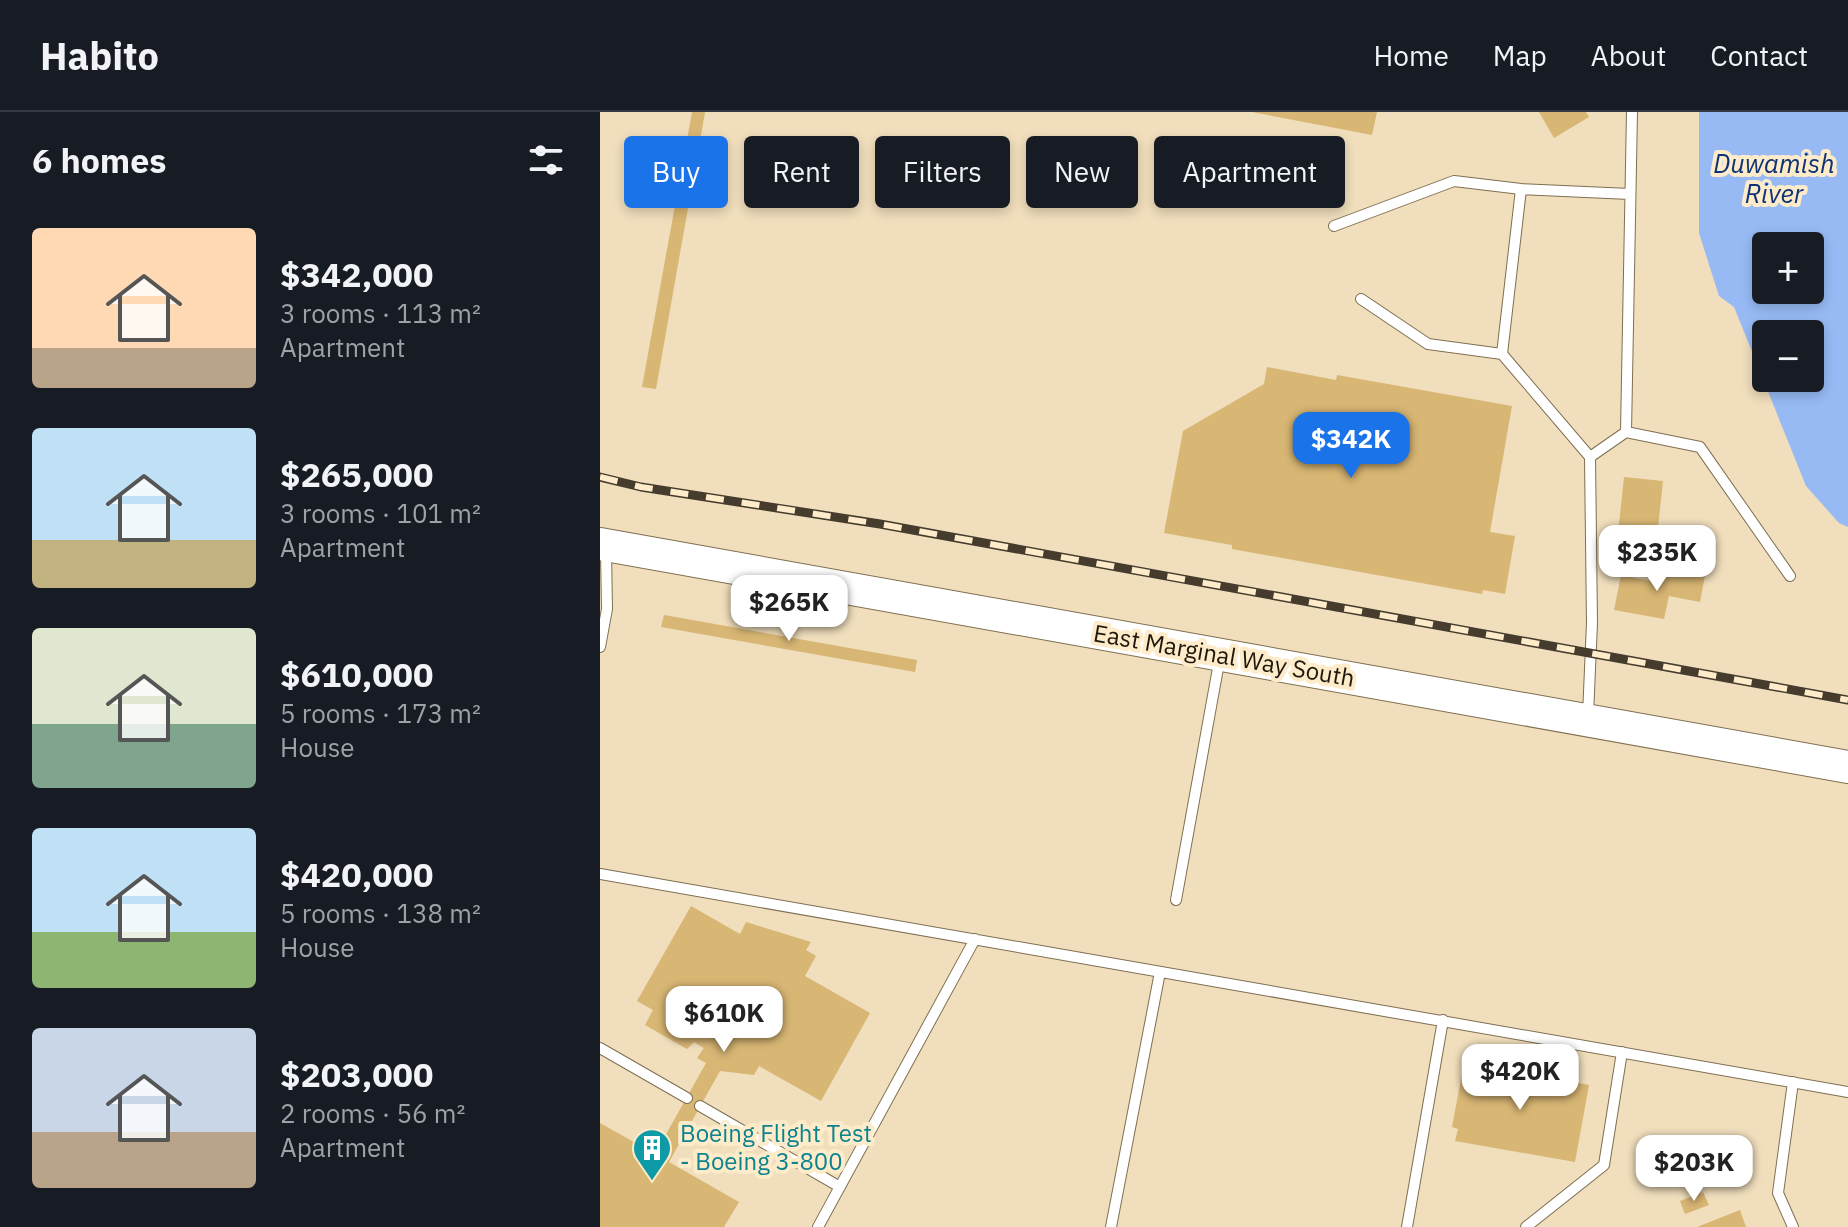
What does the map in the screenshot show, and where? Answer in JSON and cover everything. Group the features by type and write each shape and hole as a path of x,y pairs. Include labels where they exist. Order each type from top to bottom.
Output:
{"main road":[{"name":"East Marginal Way South","path":"602,548 1848,767"}],"lane":[{"path":"1626,432 1632,112"},
{"path":"1334,226 1454,181 1521,189 1630,194"},
{"path":"1502,354 1521,189"},
{"path":"1361,299 1428,344 1502,354 1590,457 1592,623 1588,721"},
{"path":"1590,457 1626,432 1700,447 1790,576"},
{"path":"600,647 607,609 602,548"},
{"path":"1176,900 1221,655"},
{"path":"600,874 1848,1092"},
{"path":"818,1227 975,939"},
{"path":"1111,1227 1160,972"},
{"path":"1407,1227 1443,1020"},
{"path":"600,1048 687,1098"},
{"path":"1526,1227 1604,1165 1622,1052"},
{"path":"1793,1082 1778,1193 1793,1227"},
{"path":"700,1106 840,1187"}],"water":[{"name":"Duwamish River","path":"1699,112 1848,112 1848,527 1839,523 1806,486 1768,392 1824,392 1824,320 1752,320 1752,352 1734,307 1719,296 1699,233"}],"building":[{"path":"692,112 705,112 701,136 688,136"},
{"path":"1252,112 1377,112 1372,135"},
{"path":"1539,112 1586,112 1589,117 1554,138"},
{"path":"675,208 688,208 656,389 642,387"},
{"path":"1267,367 1336,380 1337,375 1512,406 1490,532 1515,536 1505,594 1483,590 1482,594 1232,549 1232,545 1164,533 1183,431 1264,384"},
{"path":"1624,477 1663,481 1657,537 1618,533"},
{"path":"1663,568 1705,576 1700,602 1669,596 1664,619 1614,610 1621,575 1660,583"},
{"path":"664,615 917,660 915,672 661,627"},
{"path":"691,906 740,934 746,922 811,942 806,950 816,956 805,976 870,1013 821,1101 759,1066 754,1075 720,1071 669,1162 739,1202 724,1227 600,1227 600,1123 655,1154 706,1063 697,1058 704,1048 694,1042 687,1049 645,1025 653,1010 637,1001"},
{"path":"1469,1063 1589,1085 1575,1162 1455,1141 1458,1129 1452,1127 1462,1074 1467,1075"},
{"path":"1703,1192 1709,1205 1685,1214 1680,1201"},
{"path":"1740,1210 1746,1227 1697,1227"}],"railway":[{"path":"600,477 641,487 880,524 1848,700"}],"place":[{"name":"Boeing Flight Test - Boeing 3-800","path":"652,1182"}]}
